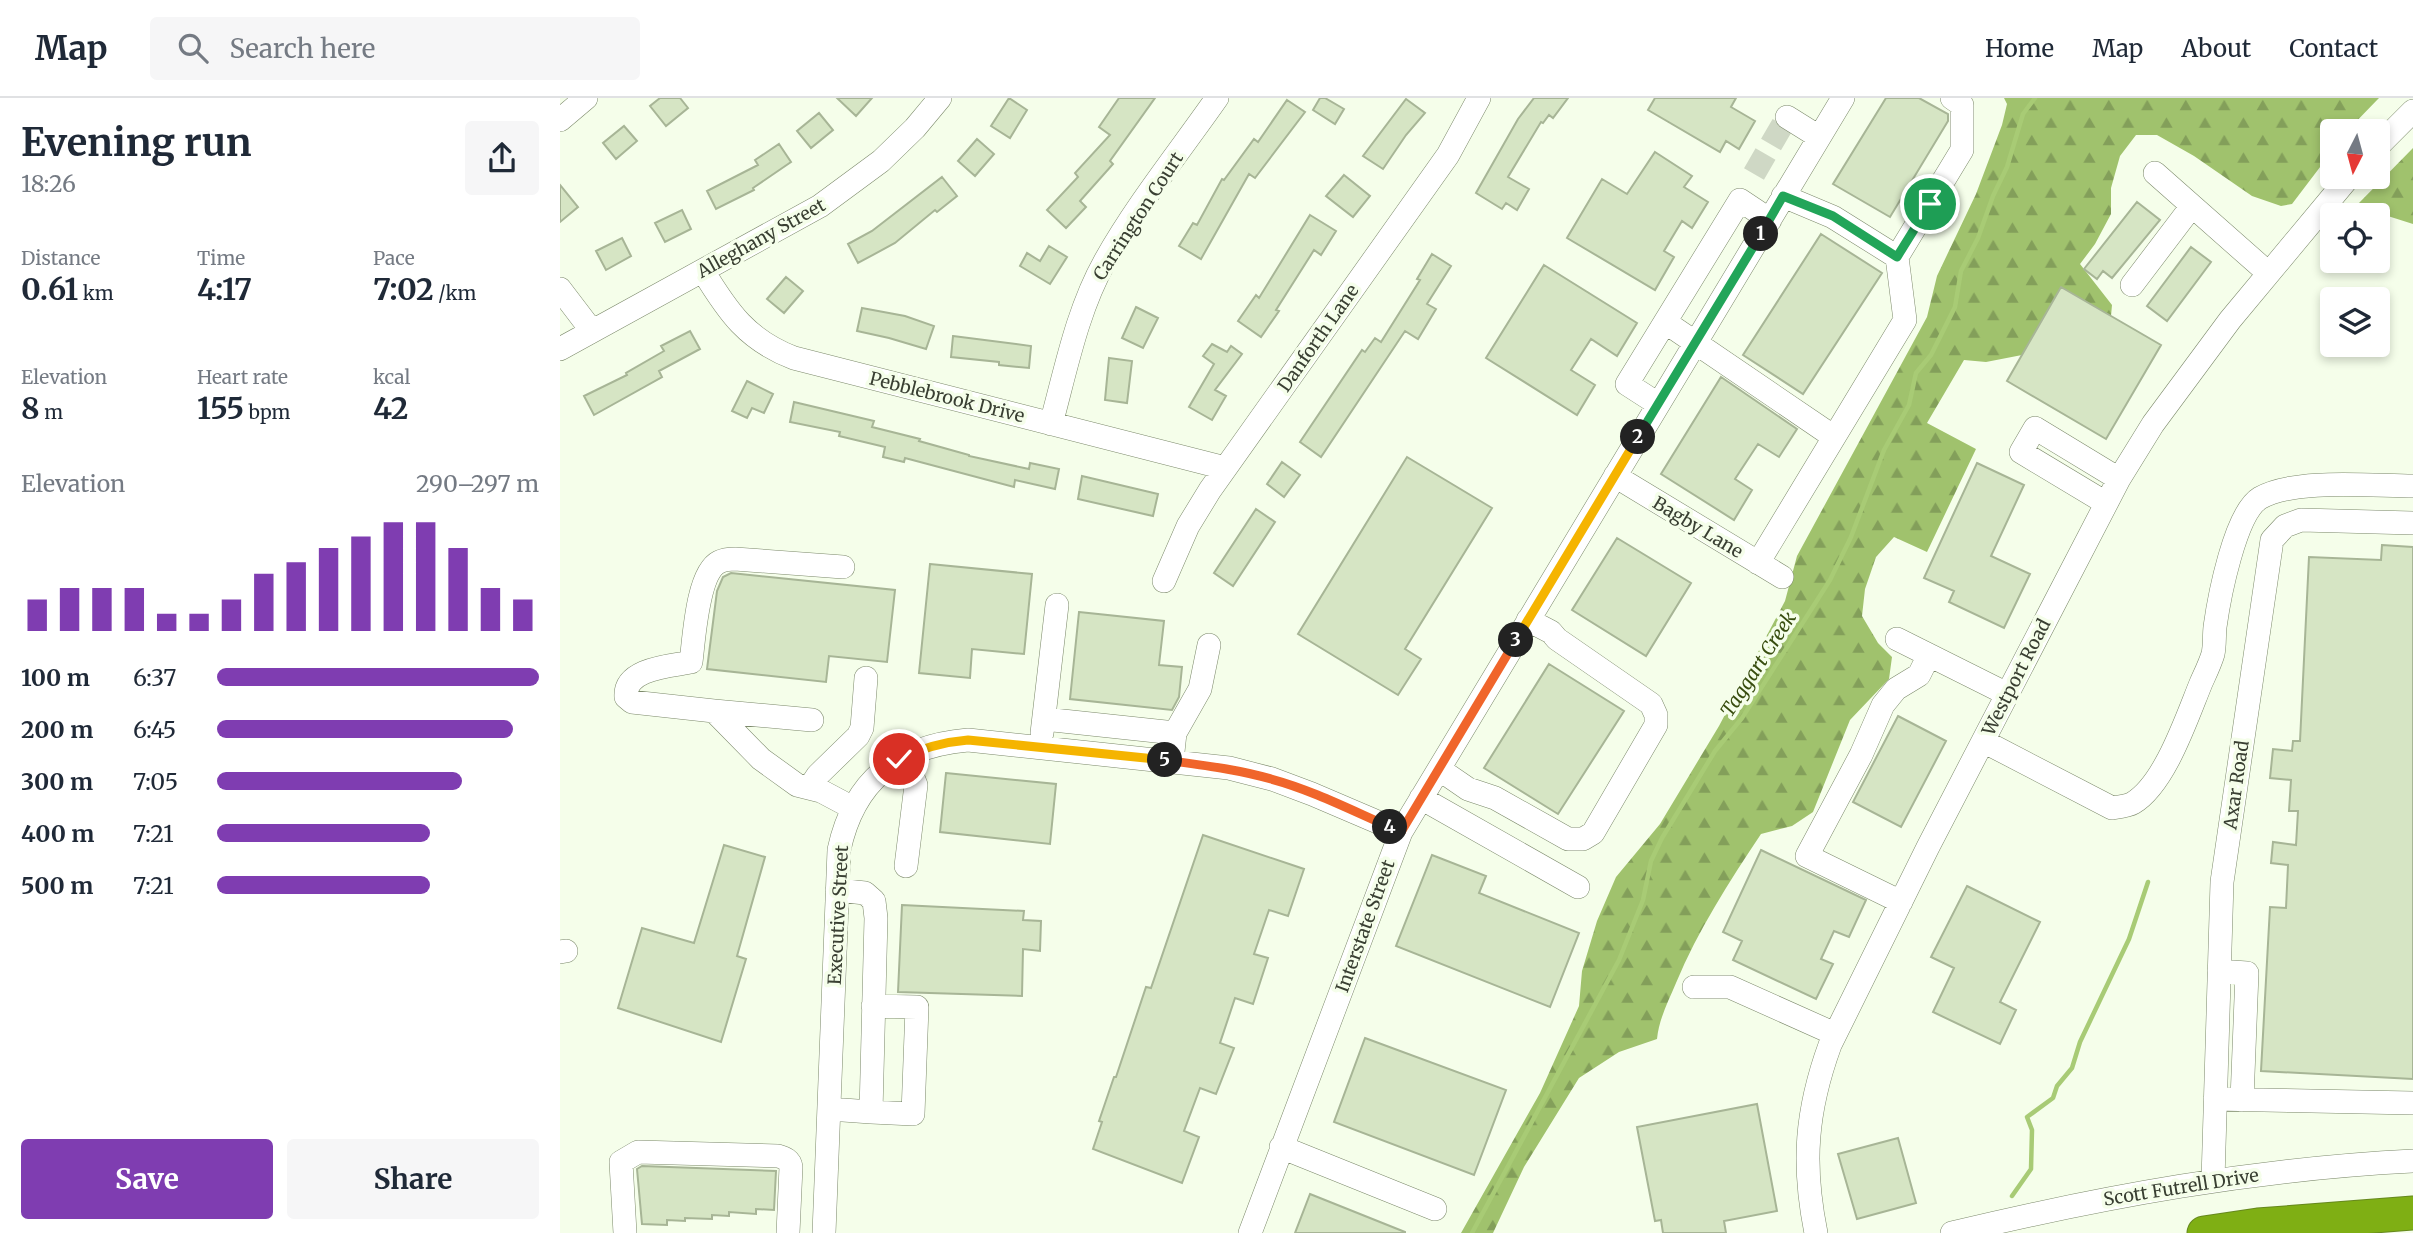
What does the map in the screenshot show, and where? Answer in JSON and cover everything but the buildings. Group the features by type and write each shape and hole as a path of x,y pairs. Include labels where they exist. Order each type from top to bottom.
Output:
{"highway":[{"path":"2204,1233 2258,1225 2413,1213"}],"street":[{"path":"560,120 586,98"},
{"name":"Alleghany Street","path":"560,349 820,206 858,180 915,128 940,98"},
{"name":"Carrington Court","path":"1051,424 1074,338 1087,299 1104,262 1217,98"},
{"name":"Danforth Lane","path":"1164,581 1188,526 1225,468 1448,155 1479,98"},
{"name":"Interstate Street","path":"1250,1233 1401,832 1843,98"},
{"path":"1758,563 1905,320 1897,257 1962,150 1962,105 1952,98"},
{"path":"2390,134 2413,111"},
{"path":"1787,117 1819,137"},
{"path":"2155,173 2267,272"},
{"name":"Westport Road","path":"1816,1233 1810,1203 1807,1134 1817,1079 1835,1034 1901,902 2119,479 2180,386 2267,272 2339,189"},
{"path":"1783,196 1833,216 1897,257"},
{"path":"1658,404 1627,384 1740,200 1770,220"},
{"path":"2132,285 2192,206"},
{"path":"1703,261 1733,279"},
{"name":"Pebblebrook Drive","path":"703,271 726,308 744,328 758,340 782,353 1225,468"},
{"path":"560,289 592,331"},
{"path":"1665,322 1834,437"},
{"path":"2106,503 2021,452 2035,428 2119,479"},
{"name":"Bagby Lane","path":"1615,476 1782,578"},
{"path":"1983,741 2112,808 2133,803 2152,783 2182,734 2213,654 2215,627 2227,571 2246,511 2259,499 2289,489 2333,485 2413,486"},
{"name":"Axar Road","path":"2213,1180 2222,882 2272,540 2285,526 2301,520 2413,523"},
{"path":"812,720 632,702 626,697 625,691 633,679 646,672 691,662 700,598 711,569 718,562 735,559 843,568"},
{"path":"1041,747 1057,605"},
{"path":"1439,769 1468,789 1495,798 1568,839 1583,839 1593,833 1656,726 1656,715 1651,704 1557,639 1551,632 1528,620"},
{"path":"1897,639 2007,694"},
{"path":"1172,761 1175,733 1200,689 1209,645"},
{"path":"1901,902 1807,856 1861,755 1884,705 1896,690 1919,675 1930,655"},
{"path":"810,787 818,775 858,736 862,728 866,678"},
{"path":"714,711 761,759 797,785 810,787 852,808"},
{"path":"1044,719 1175,733"},
{"name":"Executive Street","path":"825,1231 839,850 852,808 871,782 899,759 921,748 968,740 1228,768 1272,779 1341,805 1401,832"},
{"path":"899,759 912,775 916,785 906,866"},
{"path":"1421,798 1577,887"},
{"path":"837,890 865,893 874,901 876,918 871,1112"},
{"path":"2219,971 2247,973 2242,1100"},
{"path":"1694,987 1730,987 1835,1034"},
{"path":"829,1109 914,1114 917,1007 873,1006"},
{"path":"2215,1099 2413,1104"},
{"path":"1281,1147 1435,1209"},
{"path":"625,1233 621,1162 638,1152 785,1158 791,1167 786,1233 825,1231"},
{"name":"Scott Futrell Drive","path":"1952,1233 2153,1189 2288,1170 2413,1161"}],"green space":[{"path":"2004,98 2379,98 2359,119 2320,119 2320,167 2292,204 2281,206 2252,196 2194,156 2157,135 2136,135 2120,156 2111,188 2111,214 2095,244 2080,264 2112,305 2111,316 2061,287 2022,355 1986,362 1964,360 1927,423 1976,449 1927,552 1894,537 1876,557 1865,589 1862,616 1878,643 1892,657 1889,679 1850,720 1813,812 1792,826 1761,834 1694,944 1664,1011 1657,1039 1619,1052 1579,1078 1524,1167 1493,1233 1461,1233 1540,1093 1579,1006 1582,971 1597,921 1616,877 1660,824 1719,726 1785,601 1797,556 1927,317 1937,276 1976,194 2002,125 2007,104"},
{"path":"2413,148 2413,224 2390,217 2390,203 2359,203 2373,189 2390,189 2390,171"}],"waterway":[{"name":"Taggart Creek","path":"1472,1233 1619,960 1643,900 1651,861 1662,838 1715,751 1742,718 1830,580 1851,537 1884,450 1909,405 1916,373 1931,355 1955,307 1961,271 1978,238 2007,167 2023,114 2035,98"},
{"path":"2012,1196 2031,1169 2032,1130 2027,1117 2053,1098 2057,1086 2072,1068 2080,1042 2129,939 2148,882"}],"tunnel":[{"path":"1754,174 1787,117"}],"route":[{"path":"899,759 921,748 968,740 1228,768 1272,779 1341,805 1401,832 1783,196 1833,216 1897,257 1930,204"}]}
